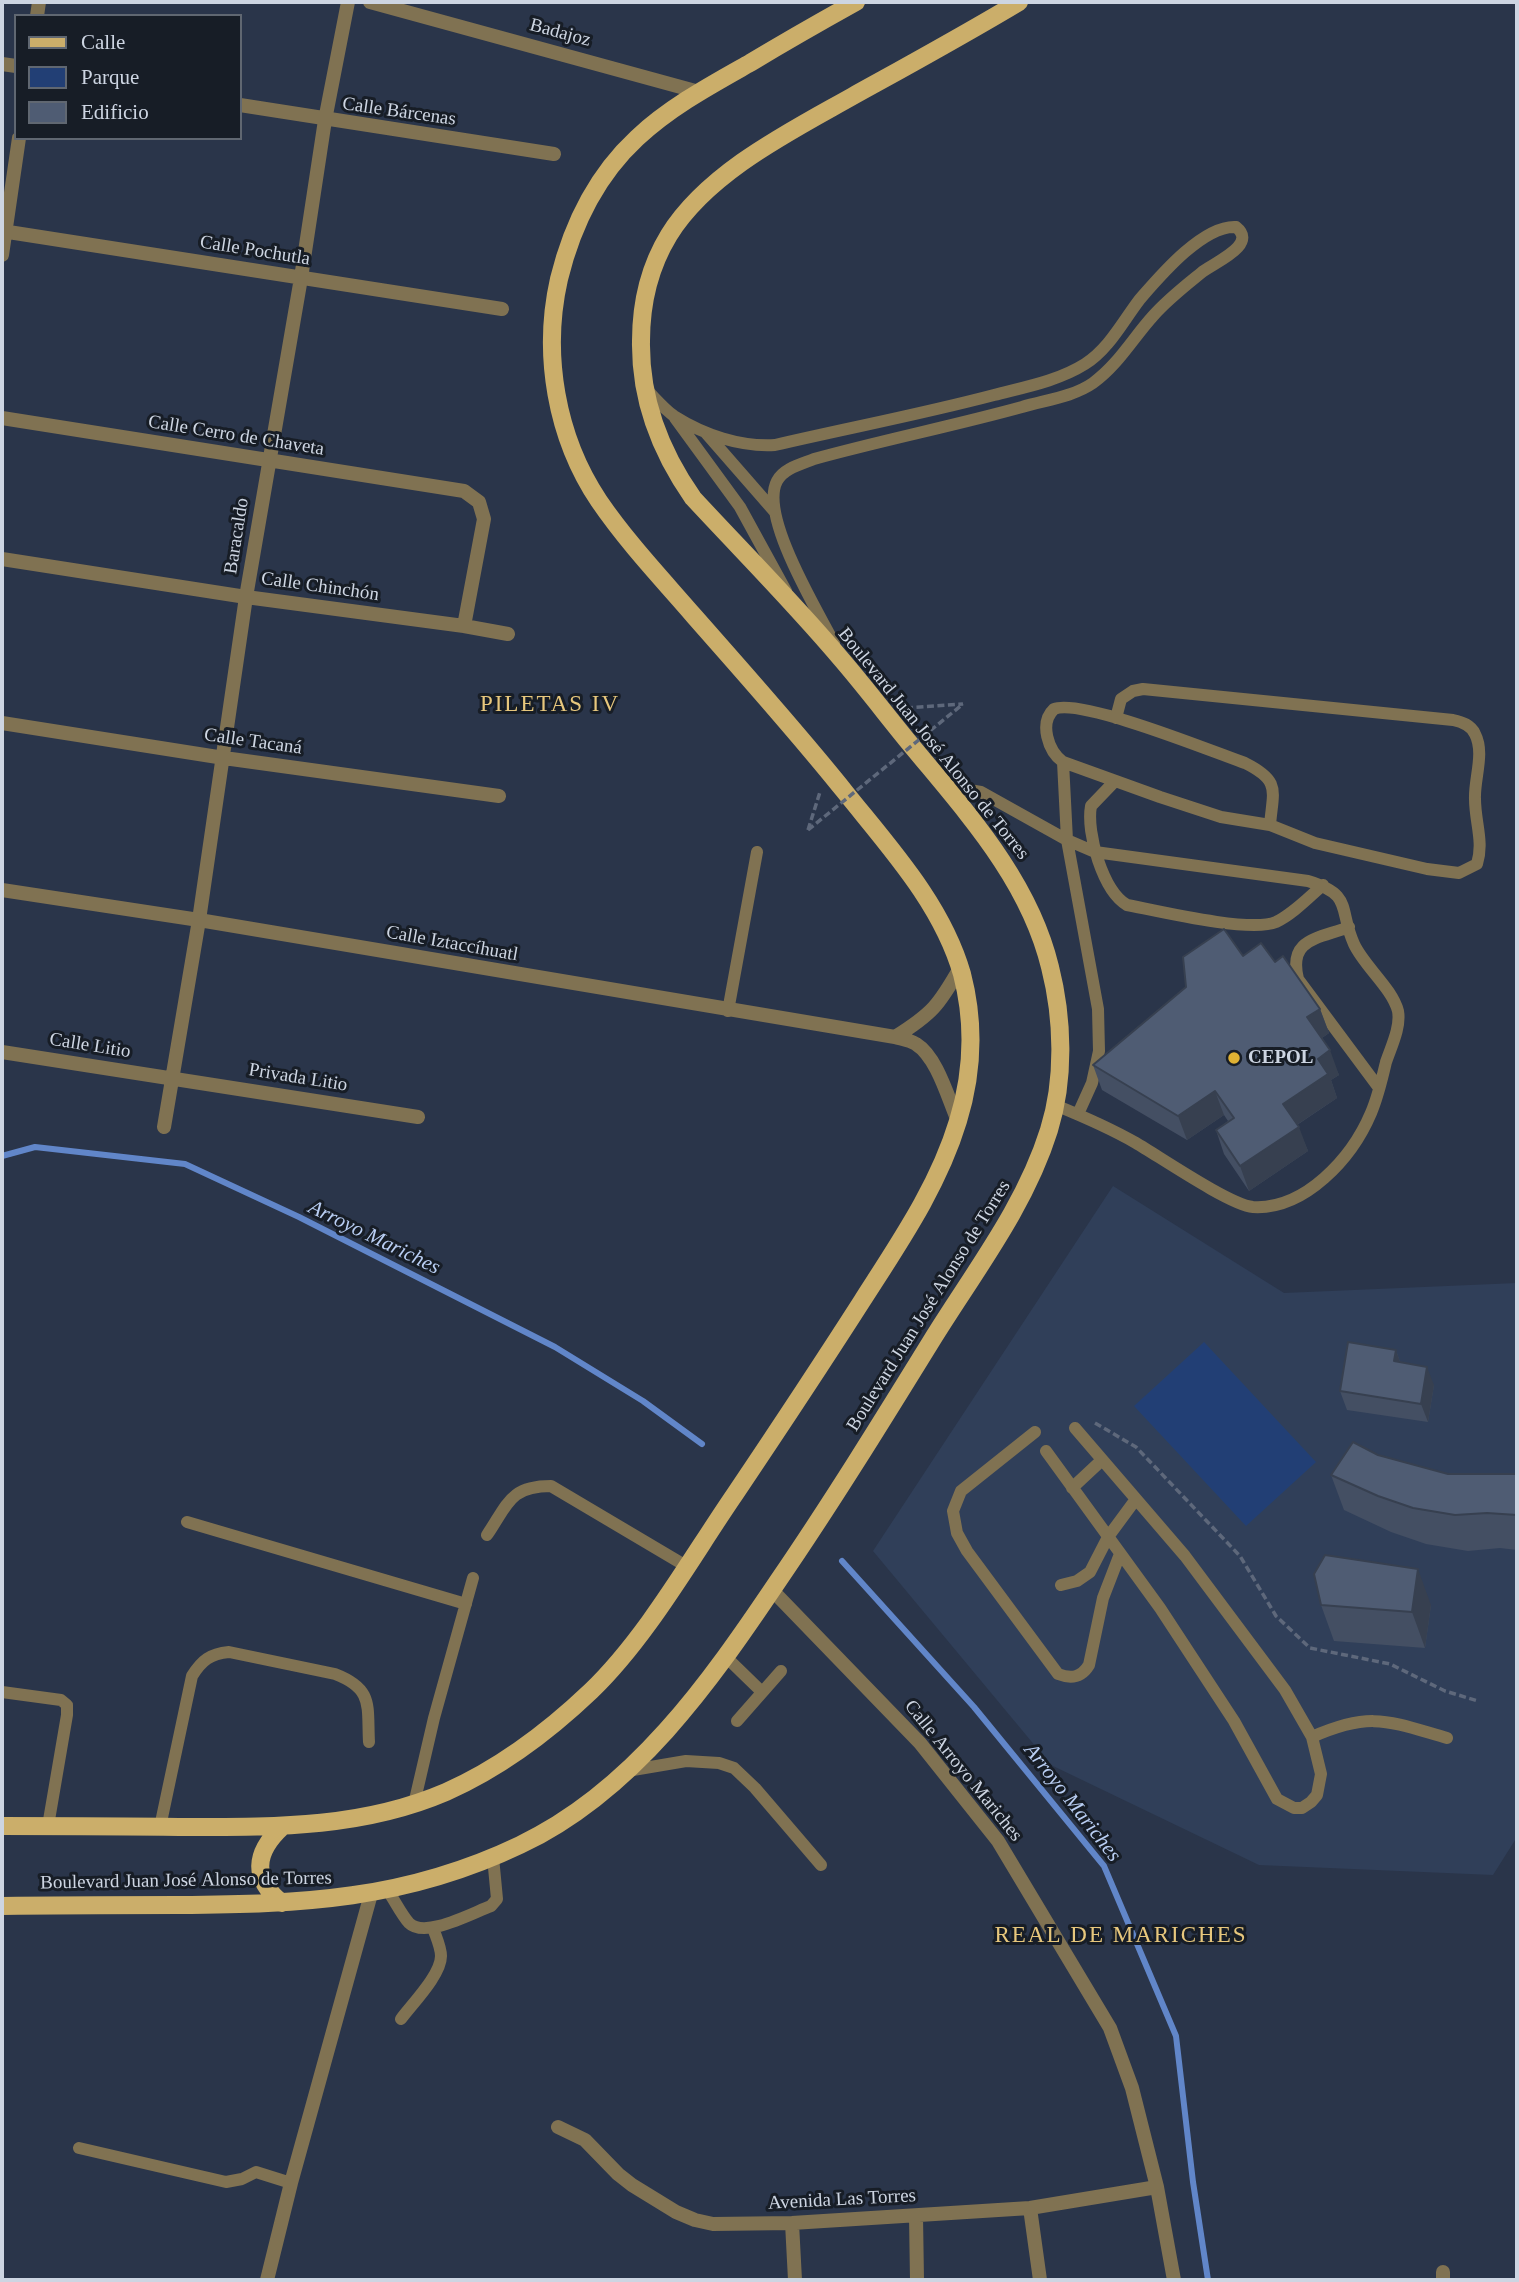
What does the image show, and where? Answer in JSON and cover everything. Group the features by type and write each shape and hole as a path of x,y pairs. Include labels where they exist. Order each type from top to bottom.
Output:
{"main road":[{"path":"2,1826 282,1827 346,1821 414,1804 449,1791 482,1774 544,1733 594,1688 629,1648 803,1393 922,1209 958,1121 968,1081 972,1033 960,968 929,903 828,770 634,547 594,494 561,418 552,358 555,297 570,240 582,213 616,160 660,119 699,92 856,2"},
{"name":"Boulevard Juan José Alonso de Torres","path":"2,1906 282,1903 379,1892 460,1871 525,1843 564,1821 627,1771 661,1737 726,1657 839,1491 959,1295 1015,1210 1037,1163 1055,1105 1059,1026 1049,964 1040,934 1013,878 945,786 844,662 693,498 677,475 657,434 644,387 641,329 649,283 670,233 696,202 732,170 791,131 1019,2"},
{"path":"282,1827 270,1838 260,1862 265,1887 282,1903"}],"street":[{"name":"Baracaldo","path":"164,1127 199,920 268,461 301,278 325,120 348,2"},
{"name":"Badajoz","path":"370,2 417,8 699,92"},
{"name":"Calle Bárcenas","path":"242,105 554,154"},
{"path":"2,255 19,140"},
{"name":"Calle Pochutla","path":"4,231 502,309"},
{"name":"Calle Cerro de Chaveta","path":"2,418 464,491 479,502 484,519 464,626"},
{"name":"Calle Chinchón","path":"2,559 508,634"},
{"name":"Calle Tacaná","path":"2,723 224,758 499,796"},
{"name":"Calle Iztaccíhuatl","path":"2,890 199,920 895,1037 913,1042 924,1050 932,1061 958,1121"},
{"path":"895,1037 923,1020 933,1010 960,968"},
{"name":"Calle Litio","path":"2,1052 172,1078"},
{"name":"Privada Litio","path":"172,1078 418,1116"},
{"name":"Calle Arroyo Mariches","path":"772,1590 920,1743 998,1842 1110,2028 1132,2088 1157,2187 1174,2280"},
{"path":"267,2280 291,2183 379,1892"},
{"name":"Avenida Las Torres","path":"558,2127 586,2140 618,2174 676,2212 695,2220 730,2224 792,2223 1030,2208 1157,2187"},
{"path":"1030,2208 1040,2280"},
{"path":"916,2216 917,2280"},
{"path":"792,2223 795,2280"}],"lane":[{"path":"673,415 704,431 739,443 775,445 935,411 1043,382 1087,363 1104,347 1141,299 1177,260 1199,241 1223,228 1236,226 1240,230 1240,247 1203,271 1161,308 1119,360 1090,385 1003,412 857,447 789,469 777,481 774,503 780,533 844,662"},
{"path":"644,387 673,415 740,507 794,606"},
{"path":"704,431 775,512"},
{"path":"1116,718 1121,699 1133,691 1143,689 1453,720 1472,728 1477,737 1479,750 1475,800 1482,850 1477,864 1459,873 1427,869 1315,843 1270,825 1221,817 1063,762 1048,744 1048,716 1054,709 1065,706 1116,718 1245,763 1263,772 1270,779 1273,789 1270,825"},
{"path":"1063,762 1067,840 1098,1009 1099,1051 1092,1083 1079,1114"},
{"path":"1115,781 1091,806 1089,828 1095,852 1119,900 1127,905 1247,925 1275,923 1323,886"},
{"path":"945,786 981,792 1067,840 1095,852 1308,881 1323,886 1333,891 1341,900 1360,954 1397,1009 1397,1026 1372,1111 1351,1149 1321,1180 1286,1203 1269,1207 1242,1205 1133,1142 1079,1114 1055,1105"},
{"path":"728,1011 757,852"},
{"path":"1349,927 1305,944 1298,950 1295,968 1298,979 1379,1088"},
{"path":"1046,1451 1160,1608 1234,1721 1277,1799 1294,1808 1302,1808 1311,1802 1321,1785 1321,1774 1312,1737 1285,1690 1185,1556 1075,1428"},
{"path":"1035,1432 961,1490 953,1511 957,1533 967,1552 1058,1674 1076,1677 1084,1673 1089,1665 1103,1598 1120,1554"},
{"path":"1072,1488 1102,1460"},
{"path":"487,1535 514,1494 531,1486 551,1486 686,1566"},
{"path":"1061,1585 1084,1578 1090,1572 1108,1537 1136,1499"},
{"path":"187,1522 466,1604"},
{"path":"414,1804 434,1718 473,1578"},
{"path":"160,1827 192,1676 201,1662 214,1654 229,1652 335,1674 351,1680 362,1689 367,1703 369,1742"},
{"path":"726,1657 762,1692"},
{"path":"737,1721 781,1671"},
{"path":"2,1692 61,1700 67,1705 48,1826"},
{"path":"1312,1737 1339,1725 1372,1719 1391,1721 1447,1738"},
{"path":"627,1771 686,1761 719,1763 734,1768 755,1788 821,1865"},
{"path":"379,1892 410,1924 421,1930 433,1928 491,1906 497,1899 493,1857"},
{"path":"401,2019 440,1964 441,1954 433,1928"},
{"path":"79,2148 226,2182 242,2179 256,2172 291,2183"}],"path":[{"path":"828,770 808,830 963,704 882,710"},
{"path":"1092,1422 1136,1447 1155,1466 1240,1556 1276,1616 1310,1648 1390,1664 1445,1691 1478,1701"}],"shaded area":[{"path":"1113,1186 1284,1293 1517,1283 1517,1837 1493,1875 1259,1865 1051,1765 873,1551"}],"green space":[{"path":"1204,1342 1316,1462 1246,1526 1134,1406"}],"building":[{"name":"CEPOL","path":"1224,929 1243,956 1261,943 1275,962 1283,956 1320,1009 1307,1017 1330,1050 1318,1059 1328,1074 1283,1104 1299,1127 1240,1166 1216,1130 1234,1118 1215,1091 1178,1116 1093,1065 1186,987 1183,957"},
{"path":"1348,1342 1396,1350 1394,1361 1427,1367 1421,1404 1340,1391"},
{"path":"1353,1442 1378,1455 1448,1474 1517,1474 1517,1515 1455,1515 1413,1508 1331,1475"},
{"path":"1325,1555 1418,1569 1412,1612 1321,1605 1314,1574"}],"waterway":[{"name":"Arroyo Mariches","path":"2,1156 35,1147 185,1164 299,1217 555,1347 643,1401 702,1444"},
{"name":"Arroyo Mariches","path":"842,1561 974,1707 1104,1866 1176,2036 1193,2182 1208,2280"}],"place":[{"name":"CEPOL","path":"1234,1058"}],"district":[{"name":"PILETAS IV","path":"550,705"},
{"name":"REAL DE MARICHES","path":"1121,1936"}]}
